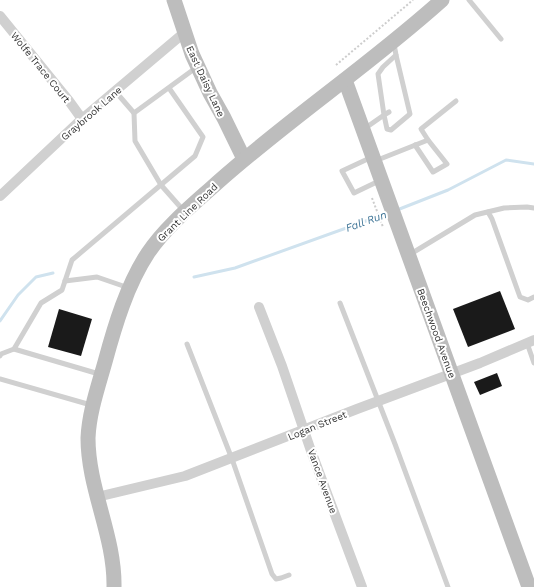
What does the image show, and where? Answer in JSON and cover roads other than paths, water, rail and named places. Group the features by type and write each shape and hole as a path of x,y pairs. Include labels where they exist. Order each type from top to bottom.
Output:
{"street":[{"name":"East Daisy Lane","path":"174,0 210,94 224,118 244,159"},
{"name":"Grant Line Road","path":"114,587 111,548 91,474 88,436 94,406 116,326 130,288 140,267 159,238 244,159 345,80 395,49 442,0"},
{"name":"Wolfe Trace Court","path":"0,16 82,119"},
{"name":"Graybrook Lane","path":"0,196 82,119 185,32"},
{"name":"Beechwood Avenue","path":"345,80 381,180 382,204 389,224 408,255 529,587"},
{"name":"Vance Avenue","path":"259,307 282,366 362,587"},
{"name":"Logan Street","path":"97,497 185,476 452,374 530,341"}],"lane":[{"path":"469,0 501,39"},
{"path":"395,49 402,89 410,114 391,130 387,129 387,114 378,74 395,49"},
{"path":"134,113 198,66"},
{"path":"14,349 41,303 62,290 72,260 195,156 203,137 169,88"},
{"path":"115,91 134,113 135,141 161,185 186,212"},
{"path":"415,145 433,172 447,164 421,129 456,101"},
{"path":"363,130 387,114"},
{"path":"381,180 354,193 342,171 428,140"},
{"path":"408,255 475,215 504,208 534,208"},
{"path":"488,212 492,219 520,296 528,300 534,298"},
{"path":"65,281 96,277 130,288"},
{"path":"340,303 448,587"},
{"path":"530,341 534,363"},
{"path":"187,344 232,459 272,574 276,578 281,578 289,574"},
{"path":"0,356 1,354 14,349 102,375"},
{"path":"0,379 94,406"}],"waterway":[{"name":"Fall Run","path":"397,210 448,190 506,160 534,164"},
{"name":"Fall Run","path":"194,277 235,268 388,213"},
{"name":"Fall Run","path":"0,321 18,295 36,277 53,273"}]}
